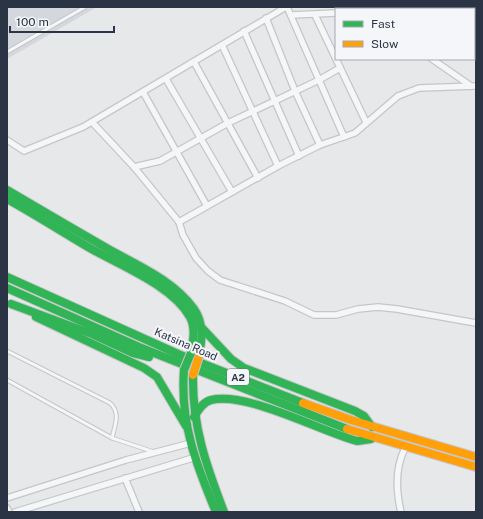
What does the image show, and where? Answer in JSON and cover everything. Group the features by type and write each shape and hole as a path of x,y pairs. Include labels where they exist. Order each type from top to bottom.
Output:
{"main road":[{"path":"7,190 153,275 180,294 194,310 201,327 202,336 199,356 193,375 194,417 200,448 224,512"},
{"path":"7,199 139,276 172,297 191,317 194,336 191,353 184,370 182,411 191,443 216,512"},
{"name":"Katsina Road","path":"7,277 178,354 300,402 372,427 476,457"},
{"name":"Katsina Road","path":"7,288 169,359 256,394 375,439 476,467"},
{"path":"9,303 51,325 144,368 157,377 186,426"},
{"path":"9,303 92,334 133,353 154,359 169,359"},
{"path":"201,327 227,355 244,368 355,411 364,416 372,427"},
{"path":"194,417 201,406 211,400 227,399 252,404 357,441 375,439"}],"street":[{"path":"7,140 24,151 72,132 166,79 286,7 291,15 344,136"},
{"path":"291,15 335,13"},
{"path":"315,15 335,57"},
{"path":"266,18 294,91 320,145"},
{"path":"244,31 299,156"},
{"path":"222,45 278,166"},
{"path":"336,60 366,122"},
{"path":"434,60 474,86"},
{"path":"194,62 258,178"},
{"path":"134,167 160,161 228,123 319,80 340,68"},
{"path":"166,79 232,192"},
{"path":"179,222 278,166 320,145 355,133 398,96 419,88 474,86"},
{"path":"143,92 208,206"},
{"path":"92,122 134,167 179,222 183,235 196,258 208,271 220,280 284,301 314,315 331,315 358,309 384,308 476,323"},
{"path":"7,498 154,452 191,443"},
{"path":"401,512 397,487 398,469 405,448"},
{"path":"15,512 30,510 125,478 196,457"},
{"path":"125,478 139,512"},
{"path":"7,508 9,512"}],"lane":[{"path":"7,52 85,7"},
{"path":"7,351 110,403 114,407 117,416 112,438"},
{"path":"7,380 112,438 154,452"}],"shaded area":[{"path":"7,7 97,7 7,59"}],"traffic: fast":[{"path":"7,190 144,268 177,290 197,314 201,326 199,356"},
{"path":"7,199 88,247 144,277 171,295 182,306 192,321 194,335 191,353"},
{"path":"7,277 178,354 303,403"},
{"path":"7,288 139,347 347,429"},
{"path":"11,304 92,334 133,353 149,357"},
{"path":"36,317 144,368 157,377 186,426"},
{"path":"201,327 231,359 244,368 355,411 364,416 372,427"},
{"path":"184,370 191,353"},
{"path":"184,370 184,408 187,426 196,460 216,512"},
{"path":"193,375 193,394 201,445 211,478 224,512"},
{"path":"194,417 201,407 211,400 226,399 243,401 283,413 357,441 371,439"}],"traffic: slow":[{"path":"193,375 199,356"},
{"path":"303,403 351,420 476,457"},
{"path":"347,429 476,467"}]}
